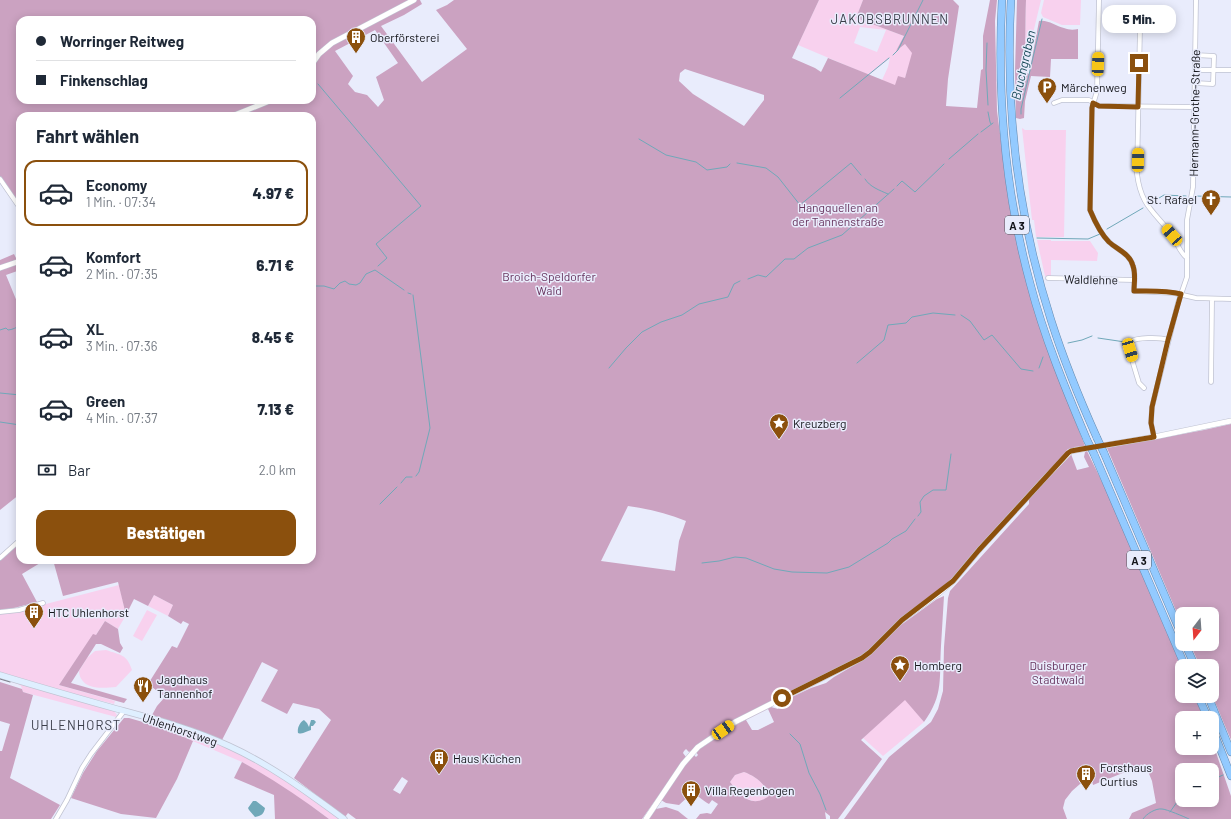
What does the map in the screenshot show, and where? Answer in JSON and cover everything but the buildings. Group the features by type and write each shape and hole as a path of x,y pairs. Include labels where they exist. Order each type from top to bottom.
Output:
{"highway":[{"name":"A 3","path":"1002,0 1000,62 1001,106 1004,141 1014,212 1030,282 1056,364 1087,440 1182,659"},
{"name":"A 3","path":"1011,0 1009,62 1010,104 1023,211 1040,282 1065,361 1175,620"},
{"path":"1211,703 1231,752"},
{"path":"1219,746 1231,776"}],"main road":[{"name":"Uhlenhorstweg","path":"0,675 194,732 235,749 272,768 344,819"}],"street":[{"path":"316,58 332,43 414,0"},
{"path":"1099,0 1097,91 1092,108 1090,210 1101,232 1132,262 1134,267 1134,291 1174,292 1191,298 1231,299"},
{"name":"Hermann-Grothe-Straße","path":"1154,437 1151,414 1168,340 1187,277 1187,220 1193,187 1196,0"},
{"path":"1142,24 1140,27 1138,107 1137,174 1139,185 1147,205 1172,235 1183,255 1187,258"},
{"path":"1195,55 1214,56 1213,84 1195,83"},
{"path":"1195,70 1231,70"},
{"path":"1054,103 1062,100 1089,100 1099,106 1194,107"},
{"path":"242,112 262,104"},
{"path":"0,180 16,202"},
{"path":"1176,242 1187,242"},
{"path":"0,268 16,262"},
{"name":"Waldlehne","path":"1048,278 1134,280"},
{"path":"1211,382 1212,299"},
{"path":"1144,388 1139,383 1130,350 1130,342 1135,339 1164,338 1168,340"},
{"path":"646,819 683,764 698,747 738,720 862,658 902,620 953,581 979,550 1071,451 1154,437 1231,421"},
{"path":"0,558 16,544"},
{"path":"0,612 19,610 43,603"},
{"path":"56,819 82,768 124,711"}],"shaded area":[{"path":"819,0 863,0 856,18 904,36 897,50 905,44 913,53 905,78 895,86 882,80 890,58 869,75 798,45","holes":["860,27 886,30 877,52 854,43"]},
{"path":"1026,0 1041,0 1024,71 1025,53"},
{"path":"1044,0 1081,0 1080,25 1062,25 1043,17 1041,13"},
{"path":"1022,128 1025,130 1066,130 1064,237 1036,237 1034,220 1032,220"},
{"path":"1037,240 1090,241 1098,253 1097,261 1051,260 1051,277 1045,276"},
{"path":"119,585 126,615 118,629 105,621 96,635 93,635 59,685 115,701 114,704 0,673 0,614 19,611"},
{"path":"154,595 173,605 168,616 148,606"},
{"path":"147,610 157,615 142,641 133,636"},
{"path":"106,650 119,654 125,658 132,670 116,687 93,687 81,679 79,671 87,658 95,651"},
{"path":"15,682 114,711 117,715 116,717 23,692 21,686"},
{"path":"905,699 924,722 883,756 863,738"},
{"path":"165,726 192,734 251,759 290,783 340,819 329,819 242,762 160,727"},
{"path":"744,772 760,781 768,792 769,796 763,800 752,801 738,792 730,782 735,775"}],"green space":[{"name":"Broich-Speldorfer Wald","path":"0,0 420,0 422,4 381,26 422,82 467,49 436,10 454,0 819,0 792,58 821,72 828,58 895,85 898,76 905,78 912,53 905,44 896,51 904,36 856,18 863,0 953,0 959,6 948,79 946,106 977,108 981,70 983,69 983,36 990,0 997,0 995,21 997,111 1006,179 1053,365 1085,446 1068,449 958,573 937,592 907,613 861,656 746,715 691,751 689,752 686,749 683,753 686,757 642,819 356,819 348,813 345,817 294,778 331,720 319,709 293,703 287,714 261,701 278,670 262,662 222,740 152,715 157,706 165,697 148,684 172,646 177,648 189,624 183,621 181,624 168,616 173,605 154,595 148,606 134,599 126,615 118,582 63,596 54,564 316,564 316,112 16,112 15,204 0,183","holes":["375,30 398,63 376,77 384,100 378,107 367,95 355,92 348,84 353,76 335,51","685,69 764,95 764,100 744,126 693,94 679,81 680,73","628,506 643,508 686,521 679,541 675,571 601,561","402,777 408,781 400,794 393,790"]},
{"path":"1017,0 1026,0 1024,71 1029,74 1039,21 1048,22 1068,29 1078,29 1078,59 1051,59 1050,77 1031,76 1025,101 1024,118 1020,119 1016,118 1015,71"},
{"path":"14,254 16,258 16,271 6,275 16,299 16,497 0,510 0,260"},
{"path":"1231,424 1231,740 1215,703 1219,703 1219,659 1197,659 1193,651 1219,651 1219,607 1175,607 1175,608 1107,448"},
{"name":"Duisburger Stadtwald","path":"1087,451 1105,488 1178,659 1175,659 1175,703 1197,703 1201,711 1175,711 1175,755 1217,755 1231,796 1231,819 1129,819 1132,813 1156,803 1152,781 1145,764 1093,785 1092,781 1080,784 1065,800 1063,808 1067,819 844,819 889,757 931,722 938,709 943,691 944,647 948,598 950,591 1029,504 1029,498 1071,454 1077,470 1089,467 1084,457 1085,452"},
{"path":"16,546 16,564 38,564 22,574 37,602 0,610 0,560"},
{"path":"944,596 940,677 938,694 935,703 924,722 905,700 861,740 882,759 838,819 830,819 830,816 825,812 826,819 696,819 700,814 711,814 718,804 712,800 709,804 692,793 679,805 666,803 661,800 693,754 696,757 698,755 696,752 698,750 739,723 771,707 778,709 780,706 775,705 811,688 826,683 865,659 901,625 937,599","holes":["768,709 774,722 758,730 752,730 746,720","744,772 760,781 768,792 769,796 763,800 757,801 751,801 742,796 730,782 735,775"]},
{"path":"105,621 118,629 120,643 123,648 120,653 101,644 96,644 71,683 127,699 124,703 59,685 93,634 96,635"},
{"path":"0,682 22,689 23,692 33,695 10,778 60,805 51,819 0,819 0,751 2,751 10,724 0,721"},
{"path":"124,718 129,718 160,727 193,741 177,779 156,818 121,814 71,798 83,773 97,751"},
{"path":"242,762 287,789 329,819 275,819 274,795 234,778"},
{"path":"666,807 678,811 688,819 649,819 656,809"}],"water":[{"path":"304,720 309,727 311,720 316,722 313,726 311,726 311,730 298,733 299,725"},
{"path":"253,801 256,801 265,808 261,815 255,817 248,808"}],"waterway":[{"path":"893,55 898,50 923,0"},
{"name":"Bruchgraben","path":"1021,114 1042,19"},
{"path":"987,43 986,70 988,105"},
{"path":"840,98 889,58"},
{"path":"318,84 421,206 376,244 387,258 378,266"},
{"path":"988,112 991,124"},
{"path":"981,132 993,123"},
{"path":"949,159 978,134"},
{"path":"639,139 666,155 696,162 707,170 727,167 730,164"},
{"path":"737,163 766,168 778,177 800,205 851,163 861,175"},
{"path":"897,186 902,181 915,192 944,164"},
{"path":"865,179 878,190 888,194"},
{"path":"748,279 758,275 766,277 785,259 794,259 808,248 842,235 894,189"},
{"path":"1149,204 1164,195 1186,196"},
{"path":"1194,196 1231,197"},
{"path":"1107,229 1143,208"},
{"path":"1037,238 1088,239 1100,234"},
{"path":"316,286 324,286 334,289 340,283 345,281 349,284 356,285 360,283 366,274 375,270 404,290"},
{"path":"609,368 642,332 661,322 682,315 699,304 728,297 734,284 740,281"},
{"path":"413,295 430,428 419,472 416,476"},
{"path":"857,363 884,340 888,325 906,323 912,317 933,313 955,315"},
{"path":"961,315 970,321 984,340 992,335 1021,369 1033,371"},
{"path":"0,330 6,328 10,330 16,328"},
{"path":"1068,343 1092,336"},
{"path":"1098,338 1125,342"},
{"path":"1039,368 1043,357"},
{"path":"0,393 16,395"},
{"path":"0,422 16,424"},
{"path":"918,516 921,512 920,502 924,496 933,490 946,490 951,454"},
{"path":"401,483 406,477 412,477"},
{"path":"380,504 397,487"},
{"path":"702,563 735,557 746,558 774,569 792,572 827,573 849,567 906,531 915,519"},
{"path":"790,734 800,744 809,773 820,794 826,810"},
{"path":"1219,777 1223,775"},
{"path":"1170,812 1175,805"},
{"path":"1143,819 1146,815 1157,809 1164,809 1189,819"}],"tram line":[{"path":"0,679 10,682"}],"place":[{"name":"Oberförsterei","path":"356,54"},
{"name":"Märchenweg","path":"1047,104"},
{"name":"St. Rafael","path":"1211,216"},
{"name":"Kreuzberg","path":"779,440"},
{"name":"HTC Uhlenhorst","path":"34,629"},
{"name":"Homberg","path":"900,682"},
{"name":"Jagdhaus Tannenhof","path":"143,703"},
{"name":"Haus Küchen","path":"439,775"},
{"name":"Forsthaus Curtius","path":"1086,791"},
{"name":"Villa Regenbogen","path":"691,807"}],"district":[{"name":"JAKOBSBRUNNEN","path":"890,19"},
{"name":"UHLENHORST","path":"76,725"}],"route":[{"path":"782,698 862,658 902,620 939,593 953,581 979,550 1068,453 1071,451 1154,437 1151,423 1152,407 1181,294 1174,292 1134,291 1134,267 1132,262 1101,232 1090,210 1093,103 1099,106 1138,107 1139,63"}],"park label":[{"name":"Hangquellen an der Tannenstraße","path":"838,214"}]}
